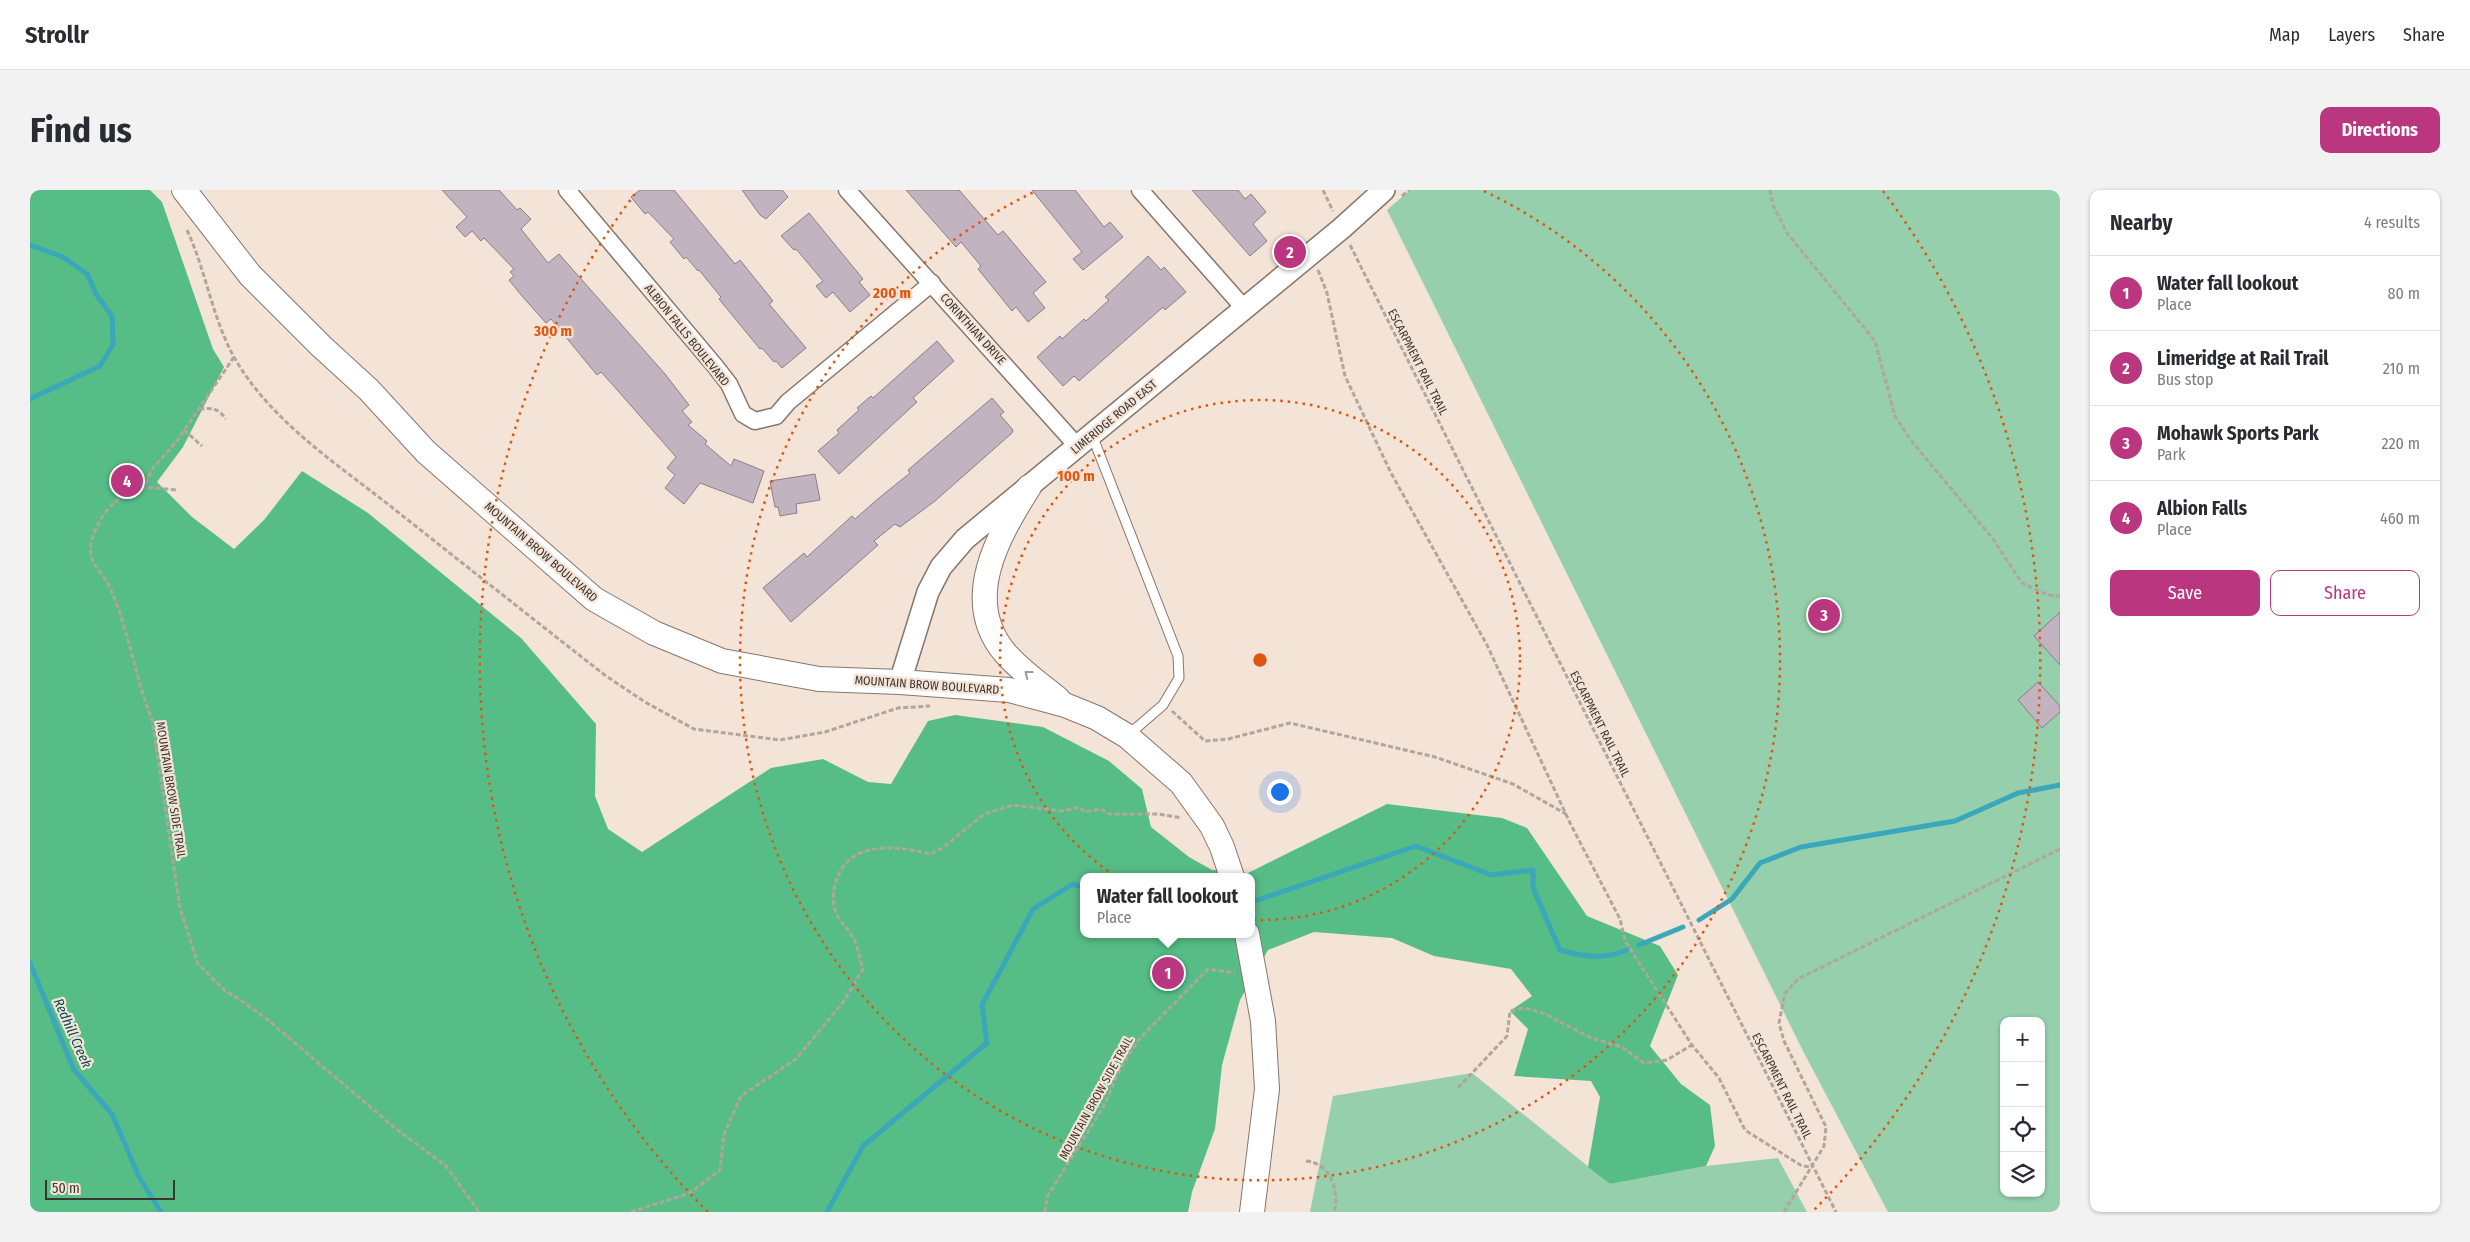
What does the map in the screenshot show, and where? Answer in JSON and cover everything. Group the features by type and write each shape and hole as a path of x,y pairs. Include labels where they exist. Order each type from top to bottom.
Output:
{"main road":[{"name":"MOUNTAIN BROW BOULEVARD","path":"184,190 250,275 321,346 369,390 426,452 594,599 654,633 722,661 819,679 900,682 1009,690 1065,705 1097,718 1127,736 1176,778 1212,826 1222,846 1231,873"},
{"path":"1029,486 1006,523 994,550 984,591 985,611 991,629 1006,654 1065,705"},
{"path":"1247,938 1248,972 1263,1021 1267,1090 1252,1212"}],"street":[{"name":"ALBION FALLS BOULEVARD","path":"567,190 715,366 729,384 743,414 755,421 776,416 788,402 932,283"},
{"name":"CORINTHIAN DRIVE","path":"847,190 932,283 1085,441"},
{"path":"1140,190 1244,308"},
{"name":"LIMERIDGE ROAD EAST","path":"900,682 928,592 941,567 965,539 1342,228 1384,190"}],"lane":[{"path":"1085,441 1178,656 1179,678 1163,705 1127,736"}],"path":[{"path":"1323,190 1336,216"},
{"path":"1770,190 1773,205 1787,233 1875,341 1895,416 1909,438 1993,539 2022,583 2048,595 2060,596"},
{"name":"MOUNTAIN BROW SIDE TRAIL","path":"184,222 195,246 216,316 234,357 184,430 153,468 142,487 142,492 122,498 103,514 91,544 91,557 108,584 128,638 140,690 152,719 180,908 198,964 224,990 242,1000 261,1015 395,1128 446,1166 479,1212"},
{"name":"ESCARPMENT RAIL TRAIL","path":"1349,244 1836,1212"},
{"path":"1317,267 1327,293 1344,376 1391,473 1487,645 1566,815 1620,919 1625,941 1692,1045 1719,1078 1745,1130 1802,1166 1813,1167"},
{"path":"198,410 212,408 219,410 226,420"},
{"path":"184,430 202,446"},
{"path":"127,481 142,487 177,490"},
{"path":"1163,705 1205,741 1228,739 1290,722 1435,757 1513,784 1566,815"},
{"path":"632,1212 690,1193 720,1170 724,1134 741,1096 796,1059 844,1001 863,969 854,940 835,912 833,889 842,867 855,855 876,848 914,850 930,854 944,847 984,814 1013,804 1063,811 1079,807 1085,812 1101,809 1109,814 1158,814 1186,818"},
{"path":"1784,1212 1824,1146 1826,1127 1784,1041 1779,1023 1785,993 1798,979 2060,848"},
{"name":"MOUNTAIN BROW SIDE TRAIL","path":"1045,1212 1047,1198 1104,1106 1120,1069 1140,1038 1208,969 1229,973 1248,972"},
{"path":"1458,1088 1507,1036 1510,1011 1524,1008 1543,1013 1591,1038 1622,1047 1644,1063 1667,1060 1692,1045"},
{"path":"1306,1161 1316,1162 1324,1166 1334,1185 1337,1202 1334,1212"}],"green space":[{"path":"30,190 150,190 162,202 213,349 224,367 183,447 157,482 192,517 234,549 264,520 302,471 368,513 521,638 596,724 595,796 608,829 642,852 771,768 823,759 868,782 891,784 928,721 955,715 1043,727 1109,761 1142,789 1151,827 1189,857 1212,870 1248,873 1387,804 1502,818 1527,828 1587,916 1660,946 1678,975 1650,1046 1681,1084 1710,1105 1715,1146 1706,1166 1610,1184 1588,1167 1600,1097 1591,1081 1514,1076 1528,1029 1510,1011 1532,996 1511,969 1434,956 1392,938 1314,932 1268,950 1240,1000 1222,1065 1215,1129 1192,1192 1188,1212 30,1212"},
{"path":"1410,190 2060,190 2060,1212 1888,1212 1803,1051 1387,210"},
{"path":"1472,1073 1610,1184 1706,1166 1778,1158 1807,1212 1310,1212 1333,1096"}],"building":[{"path":"442,190 499,190 517,210 520,208 531,219 521,229 548,263 559,254 665,374 689,405 682,411 692,422 688,425 707,441 705,444 731,466 734,459 764,471 753,503 700,483 684,504 665,488 675,475 667,468 676,457 601,372 597,375 551,319 546,323 522,296 509,280 514,276 510,272 514,269 484,238 481,241 472,231 465,237 456,227 467,217"},
{"path":"640,190 674,190 735,264 740,260 773,301 769,304 806,348 782,368 762,348 760,349 719,299 721,297 699,270 686,257 684,259 670,242 674,239 648,212 645,214 631,197"},
{"path":"742,190 782,190 788,197 766,219 760,215"},
{"path":"906,190 959,190 998,235 1003,231 1046,282 1033,293 1045,308 1028,322 1016,307 1012,311 978,269 981,266 961,242 956,247"},
{"path":"1032,190 1075,190 1104,227 1110,222 1123,237 1083,270 1073,259 1082,252"},
{"path":"1192,190 1238,190 1245,199 1251,194 1266,212 1253,224 1267,241 1250,256"},
{"path":"809,213 863,279 859,282 870,295 850,312 833,292 826,298 816,286 823,281 796,249 794,250 781,236"},
{"path":"1148,256 1161,270 1164,267 1186,292 1165,310 1163,307 1079,381 1074,376 1063,386 1037,357 1060,336 1062,339 1084,319 1086,321 1109,300 1105,297"},
{"path":"937,341 954,361 913,398 917,402 839,474 818,451 839,433 837,430 859,410 857,408 871,396 873,398"},
{"path":"992,398 1004,412 1000,415 1013,430 1012,433 935,501 900,527 895,524 874,541 878,545 791,622 763,588 804,553 807,557 852,516 855,519 910,473 908,470"},
{"path":"815,474 820,500 796,504 797,513 780,516 778,507 775,507 770,481"},
{"path":"2060,612 2060,665 2034,636"},
{"path":"2038,682 2060,706 2060,712 2042,728 2018,700"}],"waterway":[{"name":"Redhill Creek","path":"30,245 63,257 87,274 96,294 112,316 113,345 100,366 30,399"},
{"path":"1699,920 1732,899 1760,863 1801,847 1955,821 2018,793 2060,785"},
{"path":"1255,901 1416,846 1491,875 1533,870 1533,888 1560,950 1594,956 1610,955 1627,950"},
{"path":"827,1212 863,1146 987,1043 982,1005 1033,909 1073,884 1080,887"},
{"path":"1639,945 1683,927"},
{"name":"Redhill Creek","path":"30,963 74,1070 112,1114 139,1177 161,1212"}],"place":[{"name":"Limeridge at Rail Trail","path":"1290,252"},
{"name":"Albion Falls","path":"127,481"},
{"name":"Mohawk Sports Park","path":"1824,615"},
{"name":"Water fall lookout","path":"1168,973"}]}
